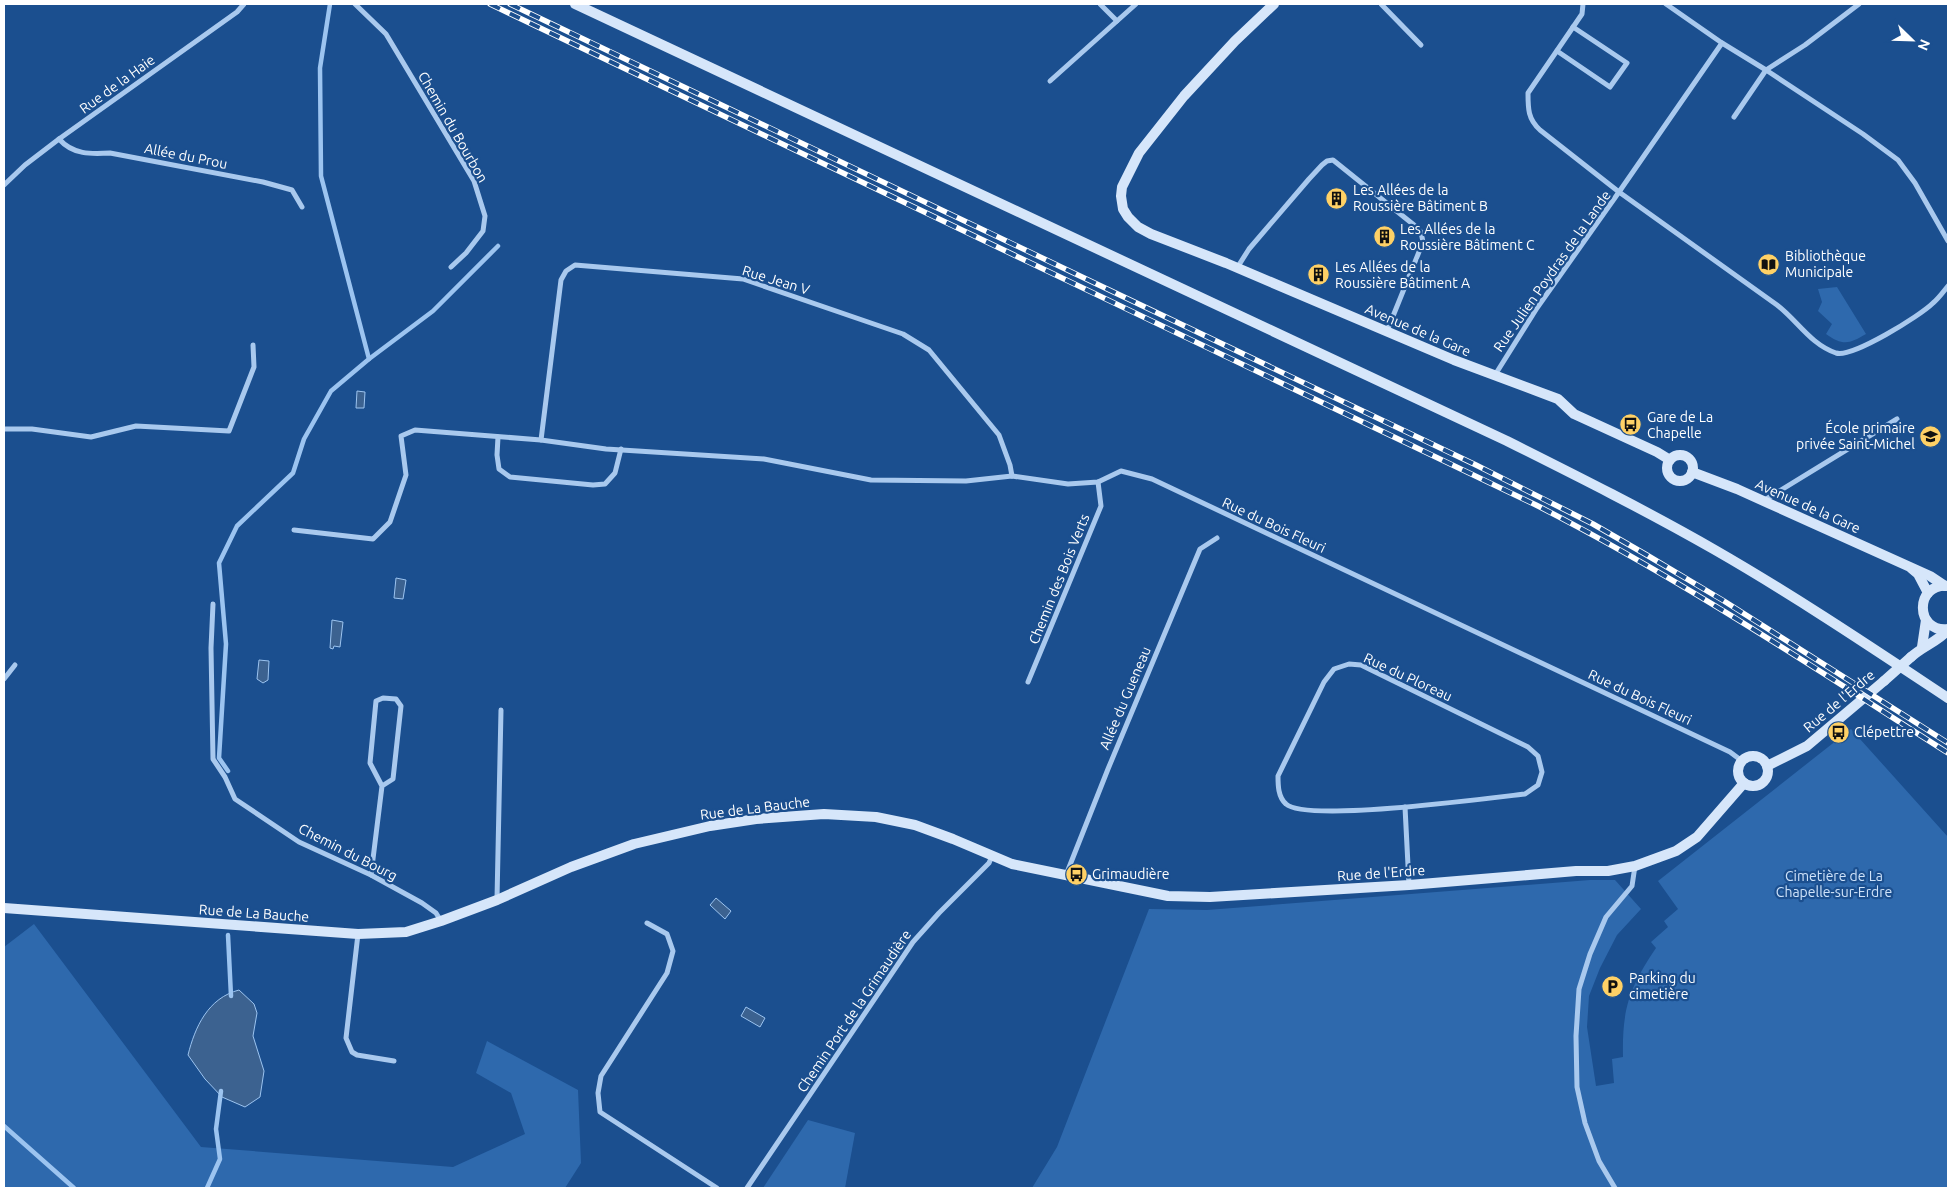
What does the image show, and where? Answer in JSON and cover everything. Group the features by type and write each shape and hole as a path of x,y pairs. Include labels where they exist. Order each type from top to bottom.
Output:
{"street":[{"name":"Rue de la Haie","path":"4,185 25,165 238,12 244,4"},
{"name":"Chemin du Bourbon","path":"355,4 386,34 474,181 485,216 483,231 466,253 451,267"},
{"path":"575,4 1524,449 1643,510 1715,550 1787,593 1948,698"},
{"path":"1100,4 1117,21"},
{"path":"1050,81 1136,4"},
{"name":"Avenue de la Gare","path":"1274,4 1184,96 1139,153 1122,187 1120,196 1128,217 1138,227 1454,360 1558,399 1574,414 1657,452 1670,460 1677,456 1686,457 1692,463 1692,472 1930,576 1947,586"},
{"path":"1381,4 1420,45"},
{"path":"1583,4 1582,14 1528,93 1528,108 1531,122 1619,192 1722,44"},
{"path":"1666,4 1722,44 1766,70 1863,134 1898,160 1914,182 1948,241"},
{"path":"1734,117 1766,70 1805,45 1858,4"},
{"path":"1557,51 1610,87 1627,63 1573,28"},
{"name":"Allée du Prou","path":"59,140 66,147 77,152 110,153 263,182 292,190 302,208"},
{"path":"1237,268 1249,249 1322,164 1333,160 1414,225 1423,237 1423,242 1387,331"},
{"name":"Rue Julien Poydras de la Lande","path":"1495,374 1537,308 1619,192 1777,305 1790,315 1800,329 1829,350 1838,354 1853,352 1915,318 1934,303 1948,286"},
{"name":"Rue Jean V","path":"541,440 561,280 566,270 575,265 743,279 903,334 929,350 999,435 1012,476"},
{"path":"4,429 32,429 91,437 136,426 229,431 254,367 253,345"},
{"path":"1763,502 1897,419"},
{"name":"Rue du Bois Fleuri","path":"294,530 372,539 390,522 406,474 401,436 415,430 541,440 621,449 764,459 871,480 966,481 1012,476 1068,484 1098,482 1121,471 1152,480 1730,752 1742,761"},
{"path":"498,437 497,455 500,469 510,477 519,478 593,485 605,484 615,473 621,449"},
{"path":"1670,460 1667,468 1673,479 1677,481 1685,480 1692,472"},
{"name":"Chemin des Bois Verts","path":"1028,682 1101,506 1098,482"},
{"name":"Allée du Gueneau","path":"1065,876 1200,550 1217,538"},
{"path":"1911,568 1918,574 1928,593"},
{"path":"1947,586 1939,586 1928,593 1922,604 1922,610 1926,620 1934,627 1948,629"},
{"name":"Chemin du Bourg","path":"213,604 211,682 213,759 225,777 235,799 299,842 371,875 422,903 436,913 441,921"},
{"path":"1922,647 1926,620"},
{"name":"Rue de l'Erdre","path":"1767,766 1807,746 1922,647 1938,641 1948,629"},
{"name":"Rue du Ploreau","path":"1349,664 1361,665 1528,746 1538,756 1542,772 1538,784 1525,794 1405,807 1322,812 1300,811 1286,805 1279,793 1278,776 1324,682 1334,669 1349,664"},
{"path":"4,679 15,665"},
{"path":"371,875 382,786 370,764 376,701 382,698 396,699 401,706 393,779 382,786"},
{"path":"497,900 501,710"},
{"path":"1751,756 1761,758 1767,766 1767,776 1762,783 1752,786 1744,783 1738,775 1742,761 1751,756"},
{"name":"Rue de l'Erdre","path":"992,856 1012,864 1168,896 1210,897 1608,871 1635,866 1676,851 1697,837 1744,783"},
{"path":"1405,807 1409,885"},
{"name":"Rue de La Bauche","path":"4,908 358,934 406,932 497,900 571,867 634,844 710,826 756,819 824,814 876,817 915,825 953,838 992,856"},
{"name":"Chemin Port de la Grimaudière","path":"747,1188 913,942 988,863 992,856"},
{"path":"1615,1188 1599,1161 1576,1087 1576,1036 1579,989 1590,954 1606,917 1632,886 1635,866"},
{"path":"647,923 667,934 673,951 667,972 601,1076 598,1093 600,1112 717,1188"},
{"path":"358,934 346,1038 352,1052 357,1055 394,1061"}],"green space":[{"path":"1837,287 1866,334 1850,342 1842,342 1826,334 1832,324 1818,311 1822,302 1818,289"},
{"name":"Cimetière de La Chapelle-sur-Erdre","path":"1851,729 1948,837 1948,1188 1032,1188 1057,1147 1149,909 1207,910 1590,880 1615,880 1641,909 1617,935 1600,968 1589,996 1587,1027 1596,1086 1614,1083 1612,1059 1623,1057 1624,1025 1633,987 1656,948 1651,942 1668,927 1664,921 1678,909 1658,881"},
{"path":"34,924 201,1147 453,1167 525,1134 511,1093 476,1073 487,1041 578,1090 581,1163 565,1188 4,1188 4,947"},
{"path":"808,1120 855,1133 845,1188 763,1188"}],"shaded area":[{"path":"357,391 365,392 364,408 356,408"},
{"path":"396,578 406,580 403,599 394,598"},
{"path":"332,620 343,622 340,647 334,646 333,649 330,648"},
{"path":"259,660 269,661 268,680 263,683 257,679"},
{"path":"716,898 731,911 725,919 710,905"},
{"path":"239,990 254,1004 257,1013 253,1036 264,1071 260,1097 245,1107 222,1097 205,1079 188,1055 204,1015 219,1000"},
{"path":"746,1007 765,1018 760,1027 741,1016"}],"waterway":[{"path":"228,771 219,758 226,644 219,563 237,526 293,473 304,439 331,391 369,359 321,176 320,68 330,4"},
{"path":"369,359 433,311 498,246"},
{"path":"228,935 231,996"},
{"path":"207,1188 220,1159 216,1129 221,1091"},
{"path":"4,1126 74,1188"}],"railway":[{"path":"490,4 1536,505 1642,562 1694,593 1948,753"},
{"path":"510,4 1476,465 1593,524 1724,601 1948,743"}],"place":[{"name":"Les Allées de la Roussière Bâtiment B","path":"1337,198"},
{"name":"Les Allées de la Roussière Bâtiment C","path":"1384,237"},
{"name":"Bibliothèque Municipale","path":"1769,264"},
{"name":"Les Allées de la Roussière Bâtiment A","path":"1319,275"},
{"name":"Gare de La Chapelle","path":"1631,425"},
{"name":"École primaire privée Saint-Michel","path":"1931,436"},
{"name":"Clépettre","path":"1838,732"},
{"name":"Grimaudière","path":"1076,874"},
{"name":"Parking du cimetière","path":"1613,986"}]}
